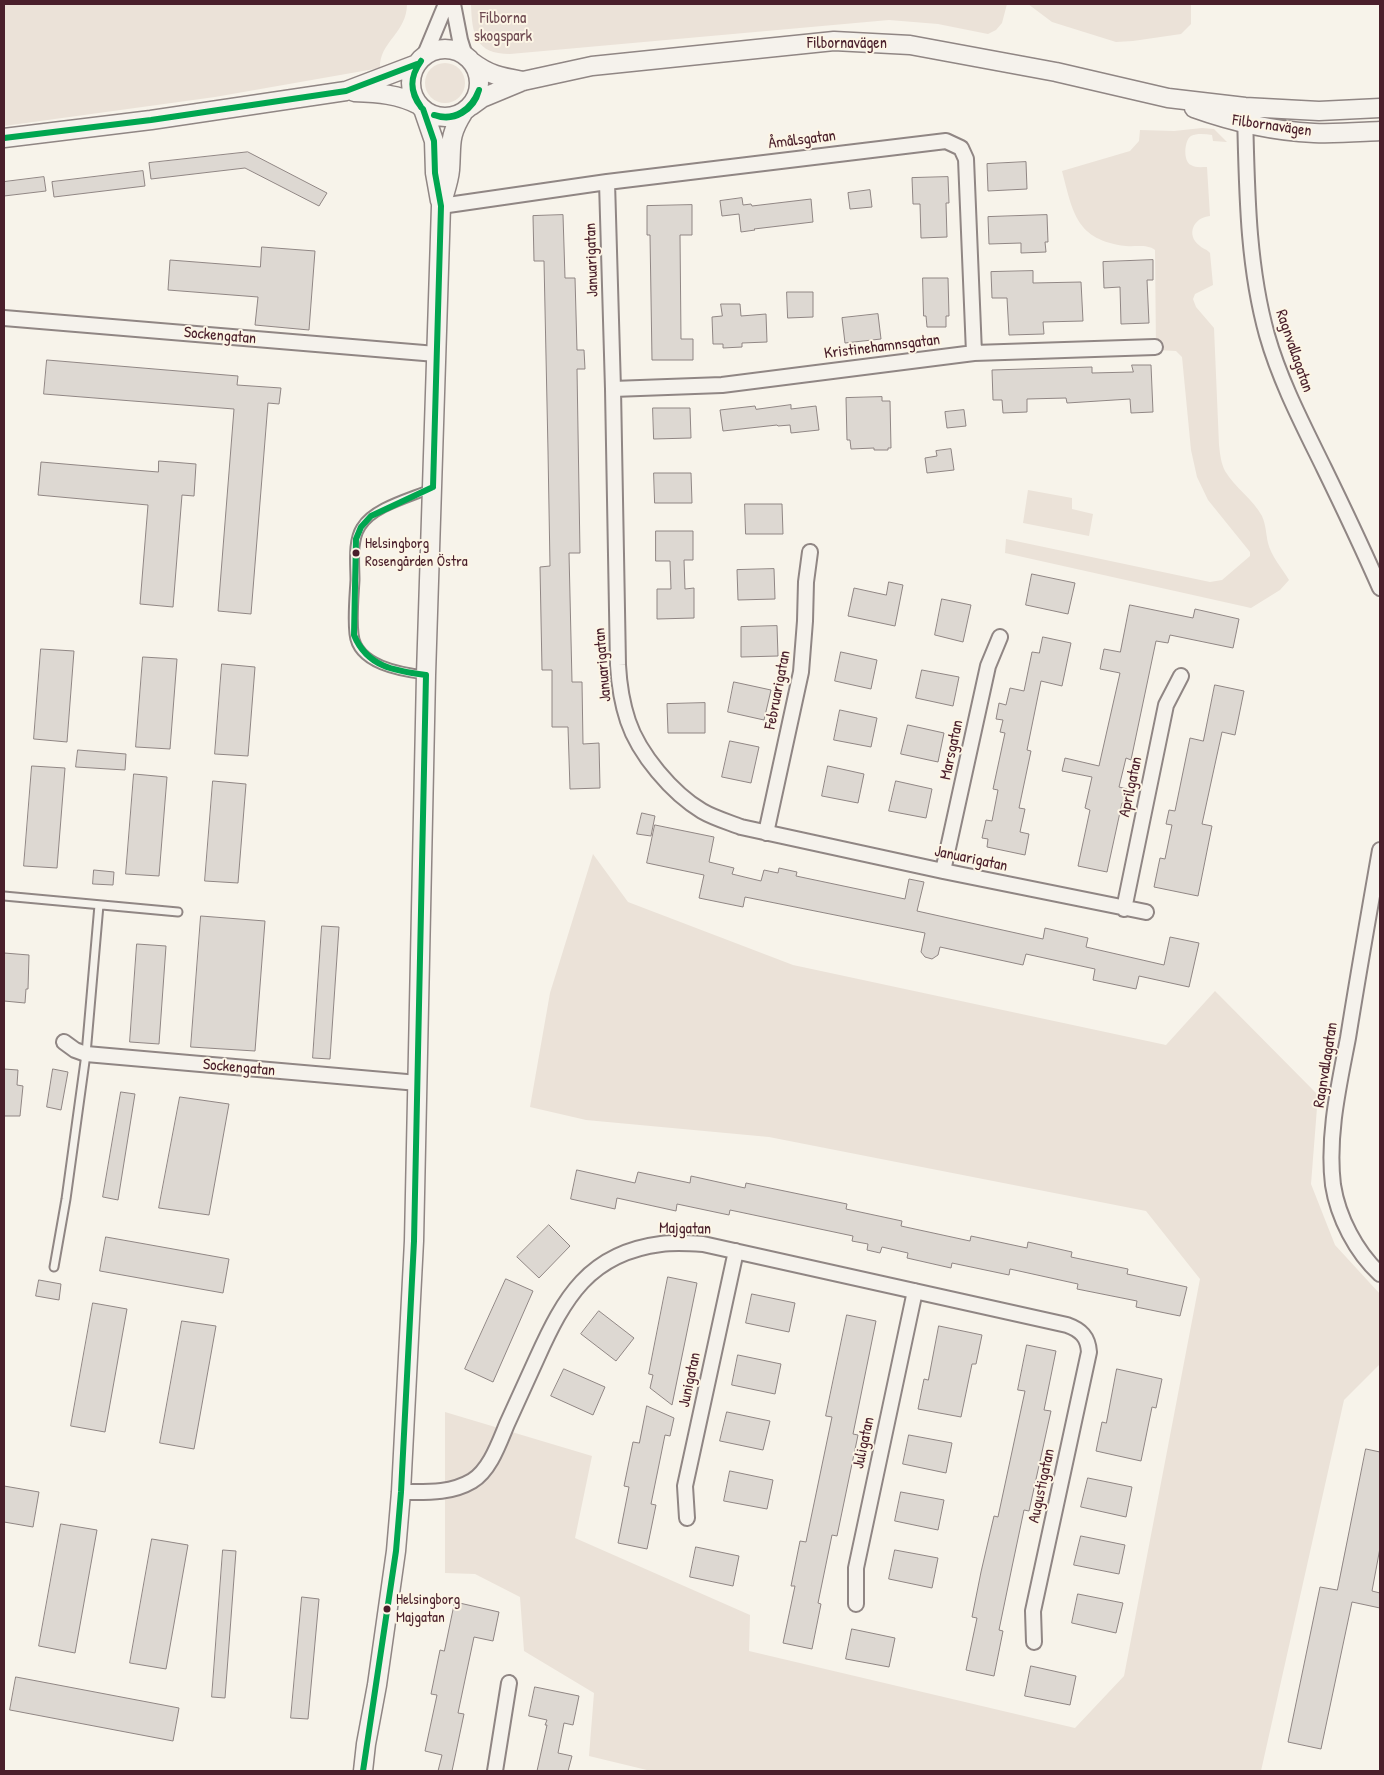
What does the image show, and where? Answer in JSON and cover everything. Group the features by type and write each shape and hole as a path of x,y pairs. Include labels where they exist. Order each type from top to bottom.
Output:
{"street":[{"path":"363,1771 396,1551 401,1492 414,1241 426,675 441,206 435,173 434,141 421,107 413,95 411,84 412,74 421,60 446,4"},
{"path":"441,206 450,172 451,139 455,126 476,98 479,89 477,70 468,59 460,40 453,4"},
{"name":"Filbornavägen","path":"4,138 152,120 346,91 390,94 407,99 438,117 455,116 482,98 523,81 592,66 834,41 910,45 1066,74 1315,133 1380,131"},
{"name":"Filbornavägen","path":"346,91 421,60 432,52 449,50 458,52 484,71 523,81"},
{"name":"Filbornavägen","path":"1245,116 1319,110 1380,108"},
{"name":"Ragnvallagatan","path":"1245,116 1250,245 1256,290 1268,336 1294,407 1380,588"},
{"name":"Åmålsgatan","path":"441,206 607,182 940,140 952,143 961,148 966,164 974,353"},
{"name":"Januarigatan","path":"607,182 619,684 628,723 636,740 651,762 666,781 689,802 717,818 766,833 1124,909 1146,912"},
{"name":"Sockengatan","path":"4,318 436,354"},
{"name":"Kristinehamnsgatan","path":"613,389 722,385 974,353 1154,347"},
{"name":"Februarigatan","path":"766,833 801,672 806,582 810,552"},
{"name":"Marsgatan","path":"943,871 988,666 1000,637"},
{"name":"Aprilgatan","path":"1124,909 1166,705 1181,676"},
{"name":"Ragnvallagatan","path":"1380,850 1339,1086 1332,1158 1336,1199 1347,1227 1355,1243 1380,1274"},
{"name":"Sockengatan","path":"64,1042 75,1050 86,1054 418,1083"},
{"name":"Majgatan","path":"401,1492 445,1491 472,1481 482,1472 498,1444 552,1324 574,1290 593,1270 624,1253 662,1244 703,1244 736,1251 1067,1325 1076,1328 1086,1338"},
{"name":"Junigatan","path":"687,1518 686,1486 736,1251"},
{"name":"Juligatan","path":"856,1604 856,1568 915,1291"},
{"name":"Augustigatan","path":"1034,1642 1033,1611 1089,1352 1086,1338"},
{"path":"495,1771 508,1683"}],"lane":[{"path":"426,675 387,668 368,657 358,647 354,634 356,553 358,533 371,516 433,487"},
{"path":"4,896 178,912"},
{"path":"54,1267 66,1199 86,1054 99,905"}],"green space":[{"path":"4,4 407,4 403,23 384,51 380,68 215,97 4,126"},
{"name":"Filborna skogspark","path":"471,4 1007,4 1002,23 996,30 988,34 938,24 889,20 510,54 489,50 478,40 473,24"},
{"path":"1028,4 1191,4 1191,24 1181,34 1116,42 1052,22"},
{"path":"445,63 459,69 465,83 459,97 445,103 431,97 425,83 431,69"},
{"path":"1202,128 1214,129 1227,142 1213,141 1212,135 1196,134 1189,138 1185,151 1188,163 1197,167 1207,167 1210,216 1204,217 1196,223 1192,232 1195,242 1210,253 1213,285 1195,294 1193,299 1196,307 1214,328 1221,458 1229,477 1254,504 1262,516 1269,548 1289,580 1280,590 1251,608 1005,553 1006,539 1210,582 1222,580 1250,556 1250,552 1208,500 1197,477 1191,450 1182,357 1176,351 1156,350 1155,250 1145,246 1126,246 1109,243 1096,238 1087,231 1079,222 1074,212 1062,171 1130,151 1139,141 1140,130 1174,131"},
{"path":"1028,490 1072,498 1072,509 1093,514 1089,536 1023,523"},
{"path":"593,854 628,902 793,965 1166,1045 1215,991 1318,1095 1311,1184 1335,1245 1380,1294 1380,1364 1344,1400 1261,1771 651,1771 589,1756 594,1693 524,1651 520,1597 475,1574 445,1573 445,1412 592,1456 575,1538 750,1615 749,1651 1075,1728 1124,1676 1200,1279 1146,1211 769,1137 586,1120 530,1107 550,993"}],"building":[{"path":"248,152 327,193 319,206 245,168 151,179 149,163"},
{"path":"1026,162 1027,189 988,191 987,164"},
{"path":"143,171 145,186 54,197 52,182"},
{"path":"44,177 46,191 4,196 4,182"},
{"path":"948,177 949,203 946,203 947,237 921,238 920,204 913,204 912,178"},
{"path":"870,190 872,207 850,209 848,193"},
{"path":"742,198 743,205 751,204 752,206 811,199 813,222 741,232 739,214 722,216 720,201"},
{"path":"692,205 692,235 680,235 681,339 693,339 693,360 652,360 650,235 647,235 647,206"},
{"path":"563,215 565,278 575,278 577,350 584,350 585,369 577,369 580,553 569,553 572,682 582,682 583,744 599,743 600,788 570,789 568,727 552,727 552,670 542,670 540,567 550,566 548,451 544,261 534,261 533,216"},
{"path":"1047,215 1048,242 1045,242 1046,252 1021,253 1021,243 989,244 988,217"},
{"path":"262,247 315,251 309,330 255,325 258,297 168,290 170,260 260,267"},
{"path":"1153,260 1153,280 1147,280 1149,323 1121,324 1120,287 1104,288 1103,262"},
{"path":"1033,271 1033,283 1081,282 1083,321 1043,322 1044,334 1009,335 1007,298 992,298 991,272"},
{"path":"923,278 948,278 949,316 946,316 946,327 927,327 926,316 924,316"},
{"path":"787,292 813,292 813,317 788,318"},
{"path":"721,304 740,304 741,316 766,314 767,342 742,343 742,347 723,348 723,344 713,344 712,317 722,316"},
{"path":"878,314 881,339 845,343 842,318"},
{"path":"47,360 238,376 237,385 281,388 279,404 268,403 251,614 218,611 234,409 44,394"},
{"path":"1132,365 1151,365 1153,412 1131,413 1130,399 1067,403 1066,398 1027,399 1027,412 1003,413 1002,400 993,400 992,370 1092,367 1092,373 1133,372"},
{"path":"882,397 882,401 890,401 891,448 888,448 888,450 874,450 874,448 851,449 850,440 847,440 846,398"},
{"path":"791,405 791,409 816,406 819,430 791,433 790,425 777,425 723,431 720,410 755,406 756,409"},
{"path":"653,408 690,408 691,438 654,439"},
{"path":"964,410 966,426 947,428 945,412"},
{"path":"951,449 954,470 927,473 925,458 937,456 936,451"},
{"path":"159,461 196,464 194,496 182,495 173,607 140,604 148,505 38,495 41,462 158,472"},
{"path":"654,473 691,473 692,503 655,503"},
{"path":"745,504 782,504 783,534 746,534"},
{"path":"656,531 693,531 693,560 684,560 685,589 694,588 694,618 657,619 657,589 671,589 670,561 656,561"},
{"path":"774,569 775,599 738,600 737,570"},
{"path":"1032,574 1075,583 1068,614 1026,605"},
{"path":"889,582 903,585 895,626 848,616 854,588 886,595"},
{"path":"942,599 971,605 963,642 935,635"},
{"path":"1130,605 1193,618 1195,609 1239,619 1233,648 1170,635 1168,643 1156,641 1131,760 1126,758 1119,787 1127,789 1124,804 1122,803 1107,872 1078,866 1090,810 1085,808 1092,777 1062,771 1065,758 1099,766 1120,673 1100,669 1104,649 1120,652"},
{"path":"777,626 778,656 741,657 741,627"},
{"path":"1043,637 1071,643 1062,686 1041,681 1027,750 1031,751 1019,808 1025,809 1020,832 1029,834 1025,855 987,847 988,839 982,838 986,820 992,821 998,790 993,789 1005,733 1000,732 1003,720 996,719 999,703 1006,705 1010,688 1024,691 1032,652 1039,653"},
{"path":"41,649 74,651 67,742 34,739"},
{"path":"841,652 877,660 871,689 835,681"},
{"path":"143,657 177,659 170,749 136,747"},
{"path":"222,664 255,667 248,756 215,754"},
{"path":"922,670 959,677 953,706 916,698"},
{"path":"734,682 771,690 764,720 728,712"},
{"path":"1215,685 1244,691 1235,735 1222,732 1202,824 1212,826 1198,896 1154,887 1160,858 1165,859 1172,825 1166,824 1169,810 1175,811 1190,738 1203,741"},
{"path":"705,703 705,733 668,733 667,704"},
{"path":"840,710 877,718 871,747 834,740"},
{"path":"908,725 944,733 938,762 901,754"},
{"path":"730,741 759,747 751,783 722,777"},
{"path":"78,750 126,754 125,770 76,767"},
{"path":"32,766 65,768 57,868 24,866"},
{"path":"828,766 864,774 858,803 822,796"},
{"path":"134,774 167,777 159,876 126,874"},
{"path":"213,781 246,784 238,883 205,881"},
{"path":"896,781 932,789 926,818 889,811"},
{"path":"642,813 655,816 651,836 637,834"},
{"path":"655,825 714,837 709,862 734,868 732,874 761,881 764,870 778,873 779,868 797,872 796,876 905,899 909,879 924,882 917,911 1043,939 1045,928 1088,938 1086,947 1164,965 1170,937 1199,943 1189,987 1139,976 1136,989 1093,980 1095,969 1026,954 1023,965 940,947 938,955 932,959 925,957 921,952 925,933 745,897 743,907 699,898 704,875 647,863"},
{"path":"94,870 114,872 113,885 93,884"},
{"path":"201,916 265,921 255,1051 191,1047"},
{"path":"322,926 339,927 330,1059 313,1058"},
{"path":"137,944 166,946 159,1044 130,1042"},
{"path":"4,953 29,955 28,989 26,989 25,1003 4,1001"},
{"path":"4,1069 18,1070 17,1085 23,1086 20,1116 4,1116"},
{"path":"53,1069 68,1072 61,1110 47,1107"},
{"path":"121,1092 135,1094 118,1200 103,1197"},
{"path":"180,1097 229,1104 209,1215 159,1208"},
{"path":"577,1170 635,1183 638,1172 690,1183 691,1176 745,1188 746,1183 847,1204 846,1209 902,1221 901,1226 970,1241 971,1236 1027,1248 1028,1242 1072,1252 1071,1257 1128,1269 1127,1274 1187,1287 1180,1316 1136,1307 1137,1301 1077,1289 1078,1284 1010,1269 1009,1275 952,1263 951,1268 907,1258 908,1253 882,1247 880,1253 867,1250 868,1244 852,1241 853,1236 730,1210 729,1215 677,1204 676,1211 617,1198 615,1209 571,1199"},
{"path":"549,1225 570,1246 539,1278 517,1257"},
{"path":"106,1237 229,1259 223,1293 100,1271"},
{"path":"668,1277 697,1283 672,1405 650,1388 653,1375 649,1374"},
{"path":"506,1279 533,1291 493,1382 465,1369"},
{"path":"39,1280 61,1284 59,1300 36,1296"},
{"path":"752,1294 795,1303 789,1332 746,1323"},
{"path":"93,1303 127,1309 105,1432 71,1426"},
{"path":"599,1311 634,1338 616,1361 581,1334"},
{"path":"847,1315 876,1321 853,1434 858,1435 837,1536 832,1535 818,1603 821,1604 812,1649 783,1643 795,1586 791,1586 800,1541 806,1542 832,1417 826,1416"},
{"path":"182,1321 216,1326 194,1449 160,1443"},
{"path":"939,1326 982,1335 976,1364 972,1364 961,1417 918,1409 924,1379 928,1380"},
{"path":"1027,1345 1056,1351 1044,1410 1051,1411 1029,1511 1024,1510 999,1630 1003,1631 994,1676 966,1670 977,1618 972,1617 981,1572 994,1516 998,1517 1025,1391 1018,1390"},
{"path":"738,1355 781,1364 775,1394 732,1385"},
{"path":"564,1369 605,1387 593,1415 551,1396"},
{"path":"1117,1369 1162,1379 1156,1408 1152,1407 1141,1461 1096,1451 1102,1422 1106,1423"},
{"path":"647,1406 674,1418 670,1436 665,1435 651,1504 656,1505 647,1549 618,1543 629,1487 624,1486 633,1442 639,1443"},
{"path":"727,1412 770,1421 763,1450 720,1441"},
{"path":"909,1435 952,1443 946,1473 903,1464"},
{"path":"1366,1449 1380,1452 1380,1548 1372,1591 1380,1593 1380,1608 1352,1602 1321,1749 1288,1742 1320,1587 1337,1590"},
{"path":"730,1471 773,1480 767,1509 724,1501"},
{"path":"1088,1478 1132,1487 1126,1517 1081,1507"},
{"path":"4,1486 39,1492 33,1527 4,1522"},
{"path":"901,1492 944,1500 938,1530 895,1521"},
{"path":"61,1524 97,1530 75,1653 39,1646"},
{"path":"1081,1536 1125,1545 1119,1574 1074,1565"},
{"path":"152,1539 188,1545 166,1669 130,1663"},
{"path":"696,1547 739,1556 733,1586 690,1577"},
{"path":"223,1550 236,1551 225,1698 212,1697"},
{"path":"895,1550 938,1558 932,1588 889,1579"},
{"path":"1078,1594 1123,1603 1116,1633 1072,1623"},
{"path":"302,1597 319,1599 308,1719 291,1718"},
{"path":"455,1602 499,1612 493,1641 474,1637 458,1713 464,1714 452,1771 438,1771 442,1755 425,1751 437,1695 431,1694 440,1650 444,1651"},
{"path":"852,1629 895,1638 889,1667 846,1659"},
{"path":"1031,1666 1076,1676 1070,1705 1025,1696"},
{"path":"16,1677 179,1708 173,1741 10,1710"},
{"path":"535,1687 579,1696 573,1725 564,1723 558,1753 572,1756 568,1771 537,1771 547,1720 529,1716"}],"transit line":[{"path":"421,61 415,72 412,84 414,96 421,107"},
{"path":"421,61 414,73 412,84 421,107"},
{"path":"4,138 151,120 346,91 417,64"},
{"path":"434,115 449,116 461,112 472,103 479,90"},
{"path":"434,115 449,117 462,113 473,103 479,90"},
{"path":"423,109 434,141 435,173 441,206 433,487"},
{"path":"426,675 404,672 383,666 366,654 354,635 356,539 361,527 371,516 433,487"},
{"path":"363,1771 396,1551 401,1492 414,1241 426,675"}],"place":[{"name":"Helsingborg Rosengården Östra","path":"356,553"},
{"name":"Helsingborg Majgatan","path":"387,1609"}]}
